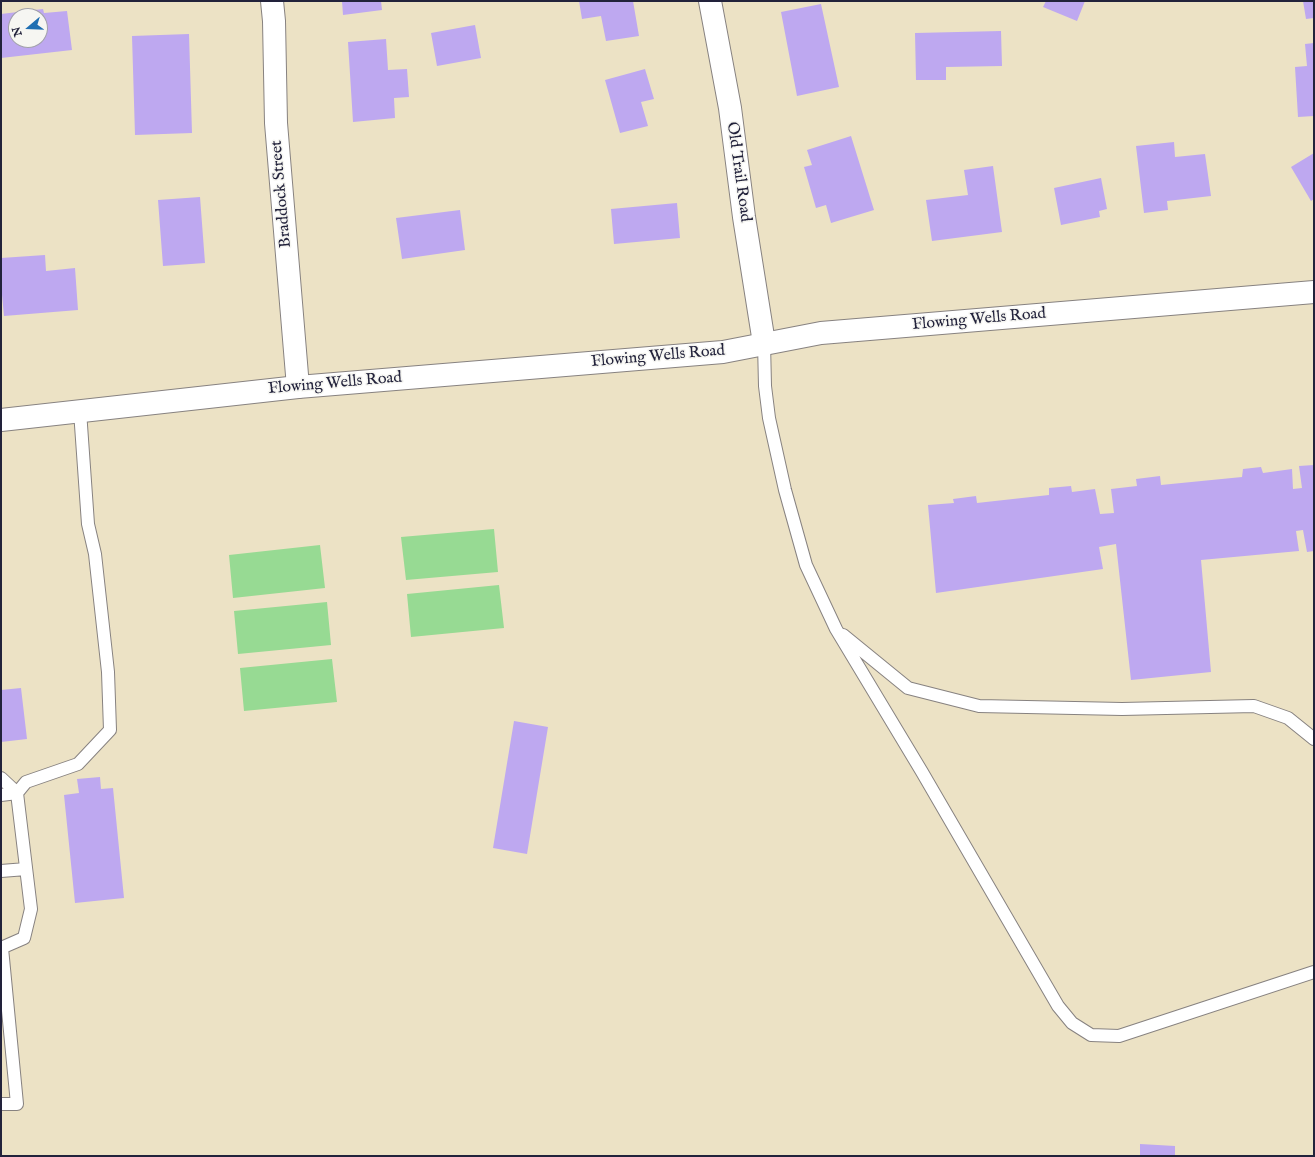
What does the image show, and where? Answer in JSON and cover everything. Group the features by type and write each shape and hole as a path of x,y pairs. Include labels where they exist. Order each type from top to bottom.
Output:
{"main road":[{"name":"Braddock Street","path":"272,1 274,21 276,124 298,387"},
{"name":"Old Trail Road","path":"710,1 730,108 744,217 764,343"},
{"name":"Flowing Wells Road","path":"1,420 298,387 723,352 821,332 1314,292"}],"lane":[{"path":"764,343 765,386 769,418 785,490 806,565 836,629 922,772 1058,1006 1072,1022 1091,1035 1119,1036 1314,972"},
{"path":"1,795 17,794 26,782 78,764 110,730 108,672 95,554 88,524 80,412"},
{"path":"836,629 908,688 979,706 1122,708 1254,706 1288,718 1314,739"},
{"path":"1,778 17,794 31,909 24,938 1,948 5,1024 17,1104 1,1104"},
{"path":"1,871 26,869"}],"green space":[{"path":"494,529 498,572 406,580 401,537"},
{"path":"320,545 325,588 233,598 229,555"},
{"path":"499,585 504,628 411,637 407,594"},
{"path":"327,602 331,645 238,654 234,611"},
{"path":"332,659 337,702 244,711 240,668"}],"building":[{"path":"342,1 381,1 382,10 343,15"},
{"path":"579,1 633,1 639,36 606,41 601,16 582,19"},
{"path":"1046,1 1085,1 1077,21 1043,7"},
{"path":"1303,1 1314,1 1314,18 1306,19"},
{"path":"821,4 839,87 797,96 781,12"},
{"path":"67,11 72,50 1,58 1,14 8,13 8,48 48,48 48,13"},
{"path":"475,25 481,58 437,66 431,33"},
{"path":"1001,31 1002,66 946,67 946,80 916,80 915,33"},
{"path":"189,34 192,133 135,135 132,36"},
{"path":"386,39 388,70 407,69 409,97 394,98 395,118 353,122 348,42"},
{"path":"1314,43 1314,116 1298,117 1295,67 1307,66 1305,44"},
{"path":"645,69 654,99 641,102 648,126 620,133 605,80"},
{"path":"851,136 874,210 831,223 826,205 816,208 804,167 812,165 807,150"},
{"path":"1174,142 1175,157 1205,154 1211,196 1167,201 1168,210 1144,213 1136,146"},
{"path":"1314,153 1314,199 1311,201 1291,167"},
{"path":"993,166 1002,232 932,241 926,200 968,195 964,170"},
{"path":"1101,178 1107,209 1099,211 1100,217 1061,225 1054,188"},
{"path":"200,197 205,263 163,266 158,200"},
{"path":"677,203 680,238 614,244 611,209"},
{"path":"460,210 465,250 402,259 396,218"},
{"path":"45,255 46,271 75,268 78,310 4,316 1,284 1,258"},
{"path":"1314,465 1314,551 1307,552 1303,530 1296,531 1299,551 1201,560 1211,672 1131,680 1116,544 1099,547 1103,569 936,593 928,505 954,503 953,499 976,496 977,503 1049,495 1049,488 1071,486 1072,492 1095,489 1100,514 1114,513 1111,489 1137,486 1136,479 1160,476 1161,485 1242,477 1243,469 1261,467 1263,473 1292,469 1293,489 1302,488 1299,466"},
{"path":"21,688 27,739 1,742 1,690"},
{"path":"514,721 548,727 527,854 493,848"},
{"path":"100,777 101,789 113,788 124,898 75,903 64,795 79,793 77,779"},
{"path":"1140,1144 1175,1146 1175,1156 1140,1156"}]}
